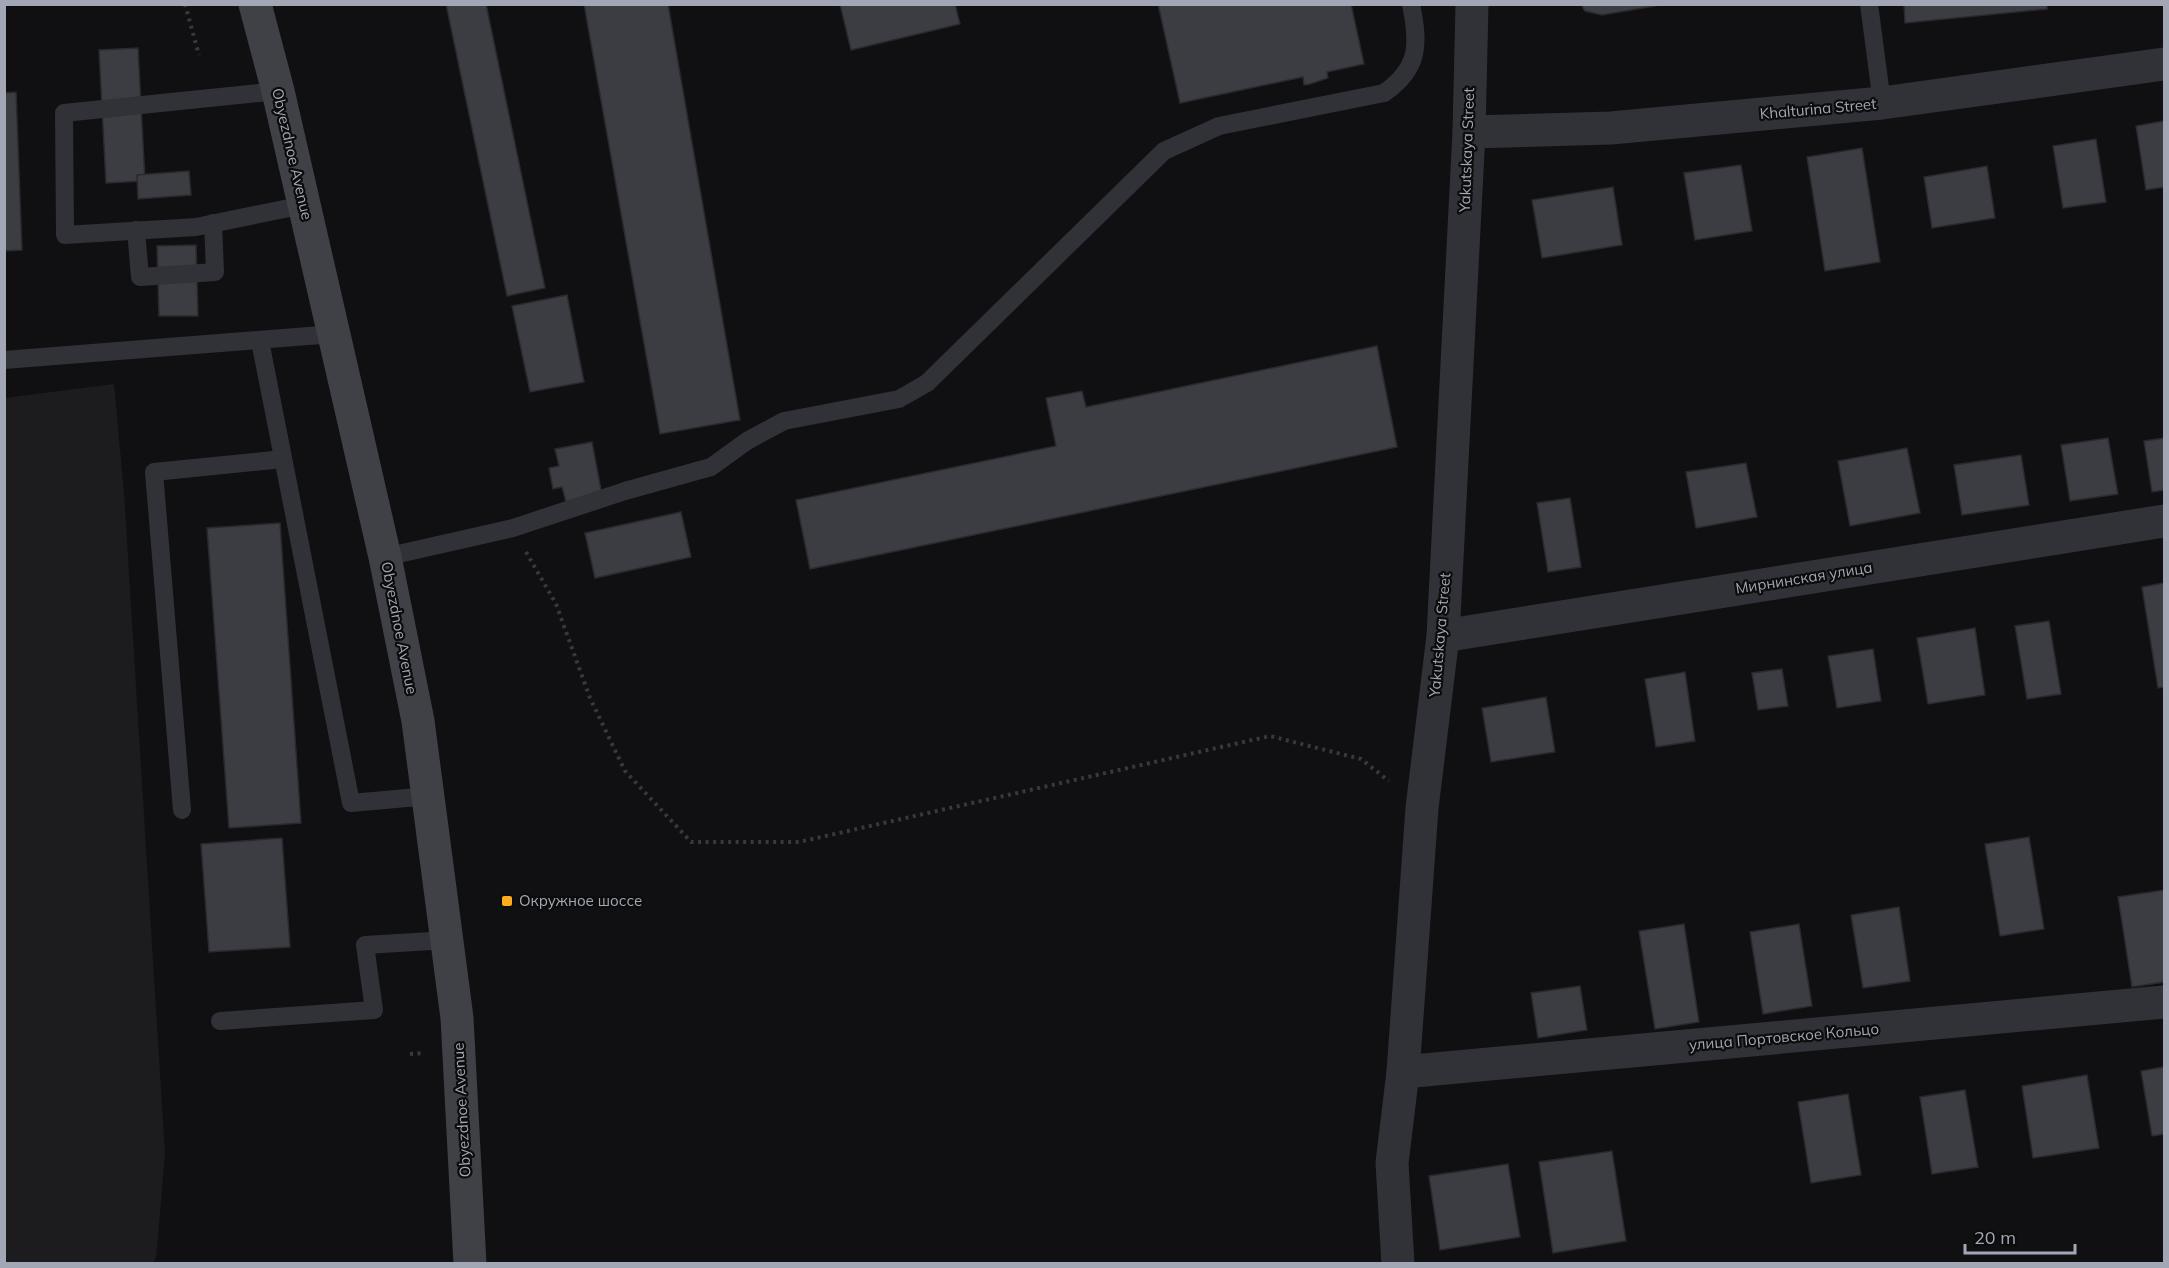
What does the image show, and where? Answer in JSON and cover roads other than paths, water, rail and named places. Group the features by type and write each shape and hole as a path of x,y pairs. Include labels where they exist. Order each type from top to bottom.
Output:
{"main road":[{"name":"Obyezdnoe Avenue","path":"255,4 278,91 385,556 418,721 457,1018 470,1263"}],"street":[{"name":"Yakutskaya Street","path":"1398,1263 1392,1163 1403,1072 1422,808 1443,636 1469,132 1472,4"},
{"name":"Khalturina Street","path":"1469,132 1611,128 1882,103 2164,64"},
{"name":"Мирнинская улица","path":"1443,636 2164,521"},
{"name":"улица Портовское Кольцо","path":"1403,1072 2164,1002"}],"lane":[{"path":"385,556 513,528 625,491 711,467 747,441 784,421 899,399 927,383 1164,151 1219,126 1384,93 1402,80 1418,37 1411,4"},
{"path":"1869,4 1882,103"},
{"path":"278,91 64,113 65,235 195,227 304,205"},
{"path":"136,230 140,277 215,272 213,223"},
{"path":"4,360 334,334"},
{"path":"260,341 351,803 429,795"},
{"path":"182,810 154,472 283,459"},
{"path":"220,1021 374,1010 365,945 448,940"}],"place":[{"name":"Окружное шоссе","path":"507,901"}]}
